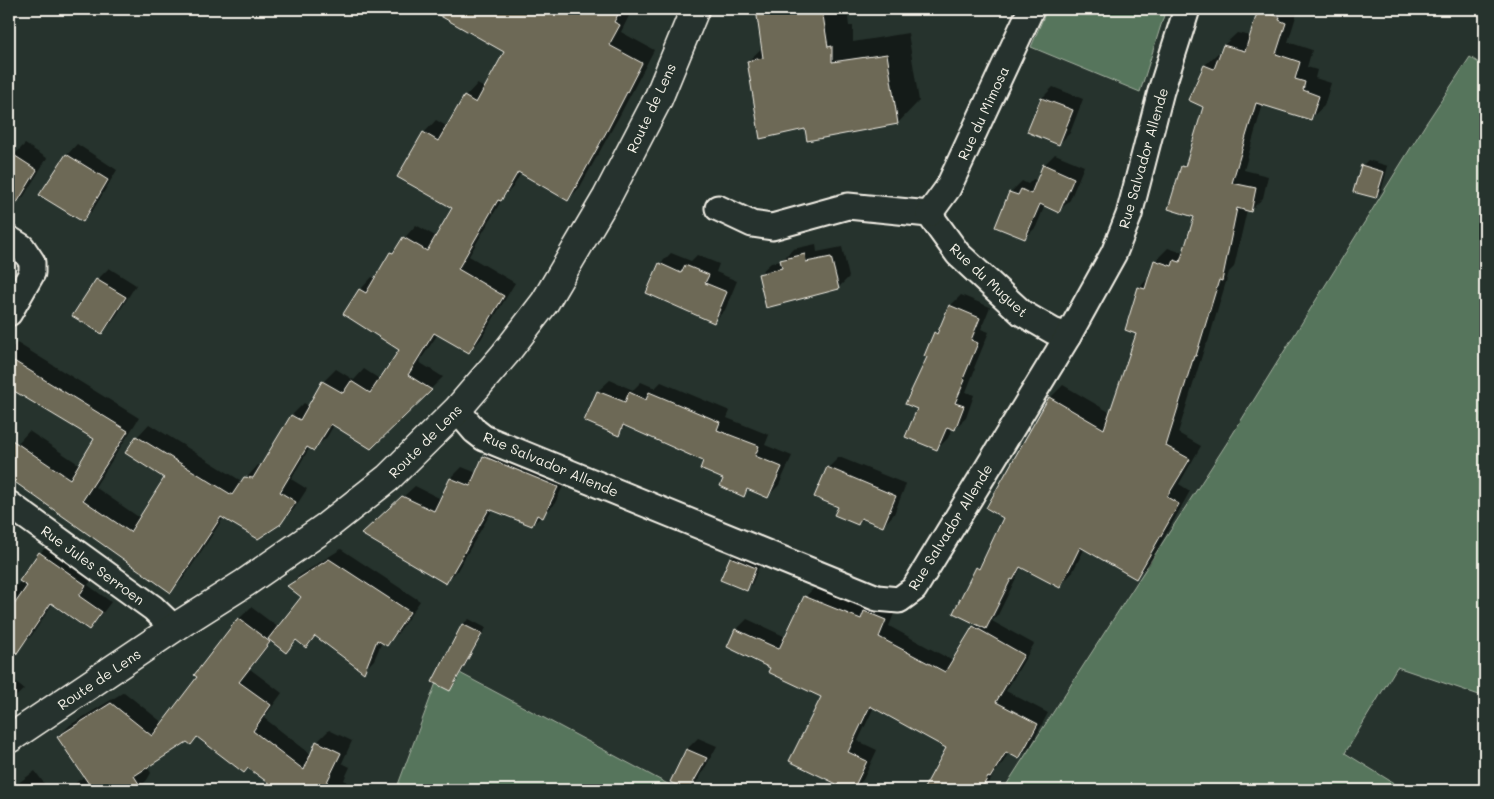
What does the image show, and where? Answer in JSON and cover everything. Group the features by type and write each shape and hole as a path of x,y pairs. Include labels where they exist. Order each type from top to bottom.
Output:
{"street":[{"name":"Route de Lens","path":"9,739 174,628 245,583 327,526 388,478 457,410 505,354 545,302 593,222 658,99 695,9"},
{"name":"Rue du Mimosa","path":"929,214 948,188 1031,9"},
{"name":"Rue Salvador Allende","path":"457,410 475,431 484,438 877,598 899,600 914,589 1068,336 1114,253 1129,216 1161,90 1188,9"},
{"path":"718,208 752,224 772,227 848,206 929,214"},
{"name":"Rue du Muguet","path":"929,214 958,254 1022,314 1053,331 1068,336"},
{"path":"9,239 22,247 32,262 32,273 9,313"},
{"name":"Rue Jules Serroen","path":"9,504 153,608 174,628"}],"green space":[{"path":"1047,9 1166,9 1140,92 1031,47"},
{"path":"1470,57 1485,67 1485,697 1397,667 1345,753 1405,790 1003,790 1232,435 1425,125"},
{"path":"443,664 679,790 396,790"}],"building":[{"path":"428,9 621,9 614,22 620,25 609,45 642,63 568,201 518,172 501,201 498,200 458,269 504,296 469,353 434,333 408,375 432,390 371,449 331,424 314,451 307,447 280,492 296,502 281,524 258,539 221,517 171,593 9,478 9,438 70,479 94,439 9,388 9,358 128,431 83,500 130,532 164,478 125,453 136,436 232,495 244,477 253,478 291,415 300,420 322,381 343,393 351,381 370,393 399,350 343,314 359,289 366,293 390,252 393,253 403,237 427,251 452,208 397,177 423,132 438,141 464,96 476,103 504,52"},
{"path":"756,9 822,9 828,47 832,46 832,62 887,54 898,124 807,141 805,129 760,139 747,61 763,58"},
{"path":"1258,10 1280,17 1279,20 1286,23 1276,54 1300,62 1295,79 1305,82 1303,90 1319,96 1311,120 1256,103 1232,183 1256,188 1251,212 1237,208 1222,281 1219,280 1166,446 1190,459 1167,497 1179,504 1136,579 1080,547 1060,588 1020,567 1013,580 1011,579 986,629 953,613 976,567 979,569 1003,518 986,508 1049,397 1104,429 1136,334 1125,330 1138,287 1145,289 1154,260 1172,266 1174,260 1180,262 1194,217 1168,209 1181,166 1185,167 1203,107 1188,100 1204,65 1214,69 1223,45 1245,51"},
{"path":"1041,98 1073,110 1059,145 1027,132"},
{"path":"9,152 37,170 9,216"},
{"path":"66,154 108,180 83,222 39,195"},
{"path":"1043,164 1074,178 1059,213 1040,204 1025,239 995,227 1009,192 1018,195 1021,189 1031,194"},
{"path":"1361,165 1384,172 1376,198 1353,192"},
{"path":"805,254 806,262 831,257 839,289 766,308 758,274 782,268 780,260"},
{"path":"659,263 681,273 685,265 709,275 705,283 727,292 714,323 646,293"},
{"path":"96,279 126,297 102,334 72,316"},
{"path":"949,305 980,318 971,340 978,343 955,403 964,406 955,430 947,427 937,450 905,437 917,409 905,404 927,357 924,356 934,332 937,334"},
{"path":"597,391 625,402 629,392 646,400 649,392 720,422 717,430 759,446 755,456 782,467 768,498 747,489 744,497 720,486 723,479 700,469 703,461 623,425 619,436 584,421"},
{"path":"483,456 558,487 543,518 537,515 532,526 489,509 446,584 361,534 402,496 434,511 450,478 470,486"},
{"path":"827,467 896,496 883,527 861,518 858,525 834,515 838,507 814,497"},
{"path":"39,552 86,585 79,596 102,612 89,630 51,603 9,665 9,612 27,586 19,581"},
{"path":"730,557 756,568 747,591 720,580"},
{"path":"329,559 410,612 387,646 377,640 364,673 315,636 306,648 296,640 286,653 268,639 301,597 287,586"},
{"path":"804,596 861,619 864,611 886,620 879,637 945,672 973,626 1024,655 996,702 1038,724 1019,759 1006,752 981,790 923,790 946,748 870,706 848,752 867,761 853,790 849,790 789,761 821,697 768,672 770,668 727,647 735,629 779,649"},
{"path":"238,618 270,642 239,682 271,705 253,731 304,770 316,741 341,753 325,786 330,790 278,790 248,768 244,773 197,737 191,745 187,742 134,776 143,790 93,790 57,737 111,703 152,736 197,677 194,675"},
{"path":"462,624 482,634 450,691 432,682"},
{"path":"686,749 707,758 689,790 670,782"}]}
